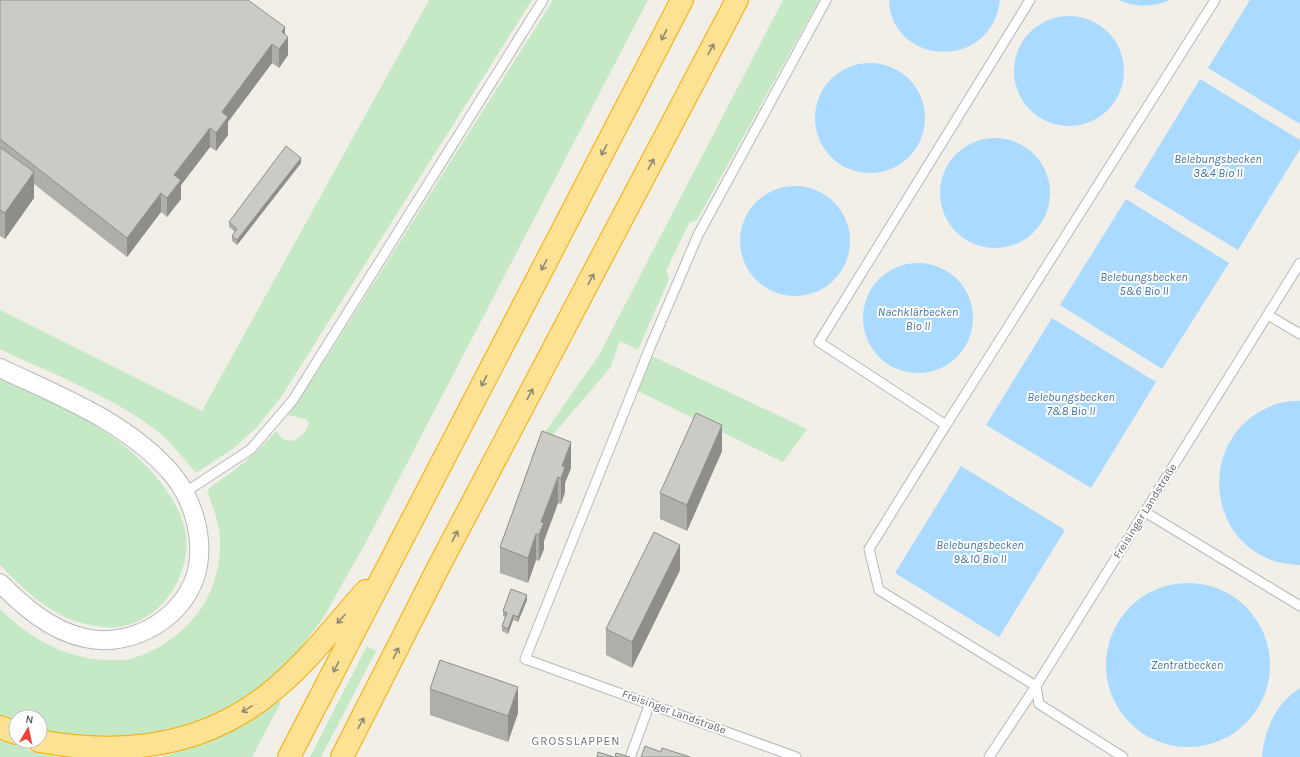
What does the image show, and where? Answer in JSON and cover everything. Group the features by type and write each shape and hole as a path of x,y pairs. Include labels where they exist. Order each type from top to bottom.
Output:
{"highway":[{"path":"289,757 682,0"},
{"path":"342,757 442,561 737,0"},
{"path":"48,744 64,748 96,752 129,750 160,747 214,728 251,707 277,688 306,659 386,570"}],"street":[{"path":"0,368 84,407 135,439 174,476 194,514 199,535 198,568 192,584 183,600 172,612 157,624 141,634 122,639 85,638 42,620 0,583"}],"lane":[{"path":"184,493 251,449 293,400 543,0"},
{"name":"Freisinger Landstraße","path":"796,757 525,659 651,345 698,234 826,0"},
{"path":"946,425 819,342 1030,0"},
{"path":"1123,757 1039,704 1036,686 879,590 869,549 1215,0"},
{"name":"Freisinger Landstraße","path":"989,757 1036,686 1300,263"},
{"path":"1268,315 1300,334"},
{"path":"1145,512 1300,606"},
{"path":"631,755 650,703"}],"green space":[{"path":"429,0 532,0 281,397 257,427 234,448 196,473 164,437 135,415 97,394 0,349 0,310 202,411"},
{"path":"553,0 648,0 365,544 323,618 299,650 271,679 235,705 169,734 105,741 48,733 48,709 8,709 8,720 0,716 0,609 26,631 55,648 87,658 104,660 122,660 137,657 159,647 184,628 195,617 210,591 219,562 220,539 217,519 208,493 209,488 244,462 276,431 285,440 290,441 299,438 303,434 309,423 306,419 288,415 329,354"},
{"path":"783,0 819,0 697,220 689,223 666,271 669,279 638,350 620,341 610,368 533,458 531,457 539,441 599,355"},
{"path":"652,356 807,429 783,462 638,391"},
{"path":"0,378 42,397 104,431 140,460 170,495 181,516 185,530 185,560 174,588 165,601 142,619 128,625 112,627 96,626 73,620 50,609 39,601 0,565"},
{"path":"367,646 376,651 321,757 310,757"},
{"path":"278,699 280,704 252,757 159,757 192,748 222,735 250,719"},
{"path":"0,739 8,742 8,749 26,749 57,757 0,757"}],"water":[{"path":"889,0 1000,0 993,24 979,40 961,49 942,52 923,48 906,38 894,22"},
{"path":"1119,0 1170,0 1144,6 1125,3"},
{"path":"1250,0 1300,0 1300,124 1208,68"},
{"path":"1069,16 1090,20 1100,25 1108,32 1115,40 1120,50 1124,71 1120,92 1115,102 1108,110 1100,117 1090,122 1069,126 1048,122 1038,117 1030,110 1023,102 1018,92 1014,71 1018,50 1023,40 1030,32 1038,25 1048,20"},
{"path":"870,63 891,67 901,72 909,79 916,87 921,97 925,118 921,139 916,149 909,157 901,164 891,169 870,173 849,169 839,164 831,157 824,149 819,139 815,118 819,97 824,87 831,79 839,72 849,67"},
{"name":"Belebungsbecken 3&4 Bio II","path":"1200,79 1300,140 1300,149 1238,250 1134,187"},
{"path":"995,138 1016,142 1026,147 1034,154 1041,162 1046,172 1050,193 1046,214 1041,224 1034,232 1026,239 1016,244 995,248 974,244 964,239 956,232 949,224 944,214 940,193 944,172 949,162 956,154 964,147 974,142"},
{"path":"795,186 816,190 826,195 834,202 841,210 846,220 850,241 846,262 841,272 834,280 826,287 816,292 795,296 774,292 764,287 756,280 749,272 744,262 740,241 744,220 749,210 756,202 764,195 774,190"},
{"name":"Belebungsbecken 5&6 Bio II","path":"1126,199 1229,263 1162,369 1060,305"},
{"name":"Nachklärbecken Bio II","path":"918,263 939,267 949,272 957,279 964,287 969,297 973,318 969,339 964,349 957,357 949,364 939,369 918,373 897,369 887,364 879,357 872,349 867,339 863,318 867,297 872,287 879,279 887,272 897,267"},
{"name":"Belebungsbecken 7&8 Bio II","path":"1052,318 1156,382 1091,488 986,425"},
{"path":"1300,401 1299,565 1269,559 1248,547 1233,530 1223,510 1219,488 1221,466 1228,445 1241,427 1259,412 1268,407 1284,402"},
{"name":"Belebungsbecken 9&10 Bio II","path":"961,466 1065,530 999,637 895,573"},
{"name":"Zentratbecken","path":"1180,583 1196,583 1219,589 1234,597 1246,607 1256,619 1267,641 1270,665 1267,689 1256,711 1246,723 1234,733 1212,744 1196,747 1180,747 1164,744 1142,733 1130,723 1120,711 1109,689 1106,673 1106,657 1109,641 1120,619 1130,607 1142,597 1164,586"},
{"path":"1300,688 1300,757 1262,757 1263,747 1273,718 1278,709 1291,694"}],"building":[{"path":"0,0 248,0 285,27 282,32 288,37 279,49 272,44 222,112 228,117 216,133 210,128 174,175 181,180 167,198 161,193 127,238 0,139"},
{"path":"286,146 301,158 237,240 232,236 237,229 229,222"},
{"path":"0,147 34,172 5,213 0,210"},
{"path":"696,413 722,425 687,505 660,493"},
{"path":"542,431 571,442 562,466 565,467 561,478 558,477 541,522 544,523 539,535 536,534 528,558 500,547"},
{"path":"654,532 680,545 632,642 606,629"},
{"path":"511,589 527,595 518,617 513,615 508,629 502,626 507,613 503,611"},
{"path":"440,660 518,687 508,716 430,689"},
{"path":"645,746 661,752 662,748 690,757 641,757"},
{"path":"598,752 614,757 597,757"},
{"path":"616,753 630,757 615,757"}],"district":[{"name":"GROSSLAPPEN","path":"576,741"}]}
